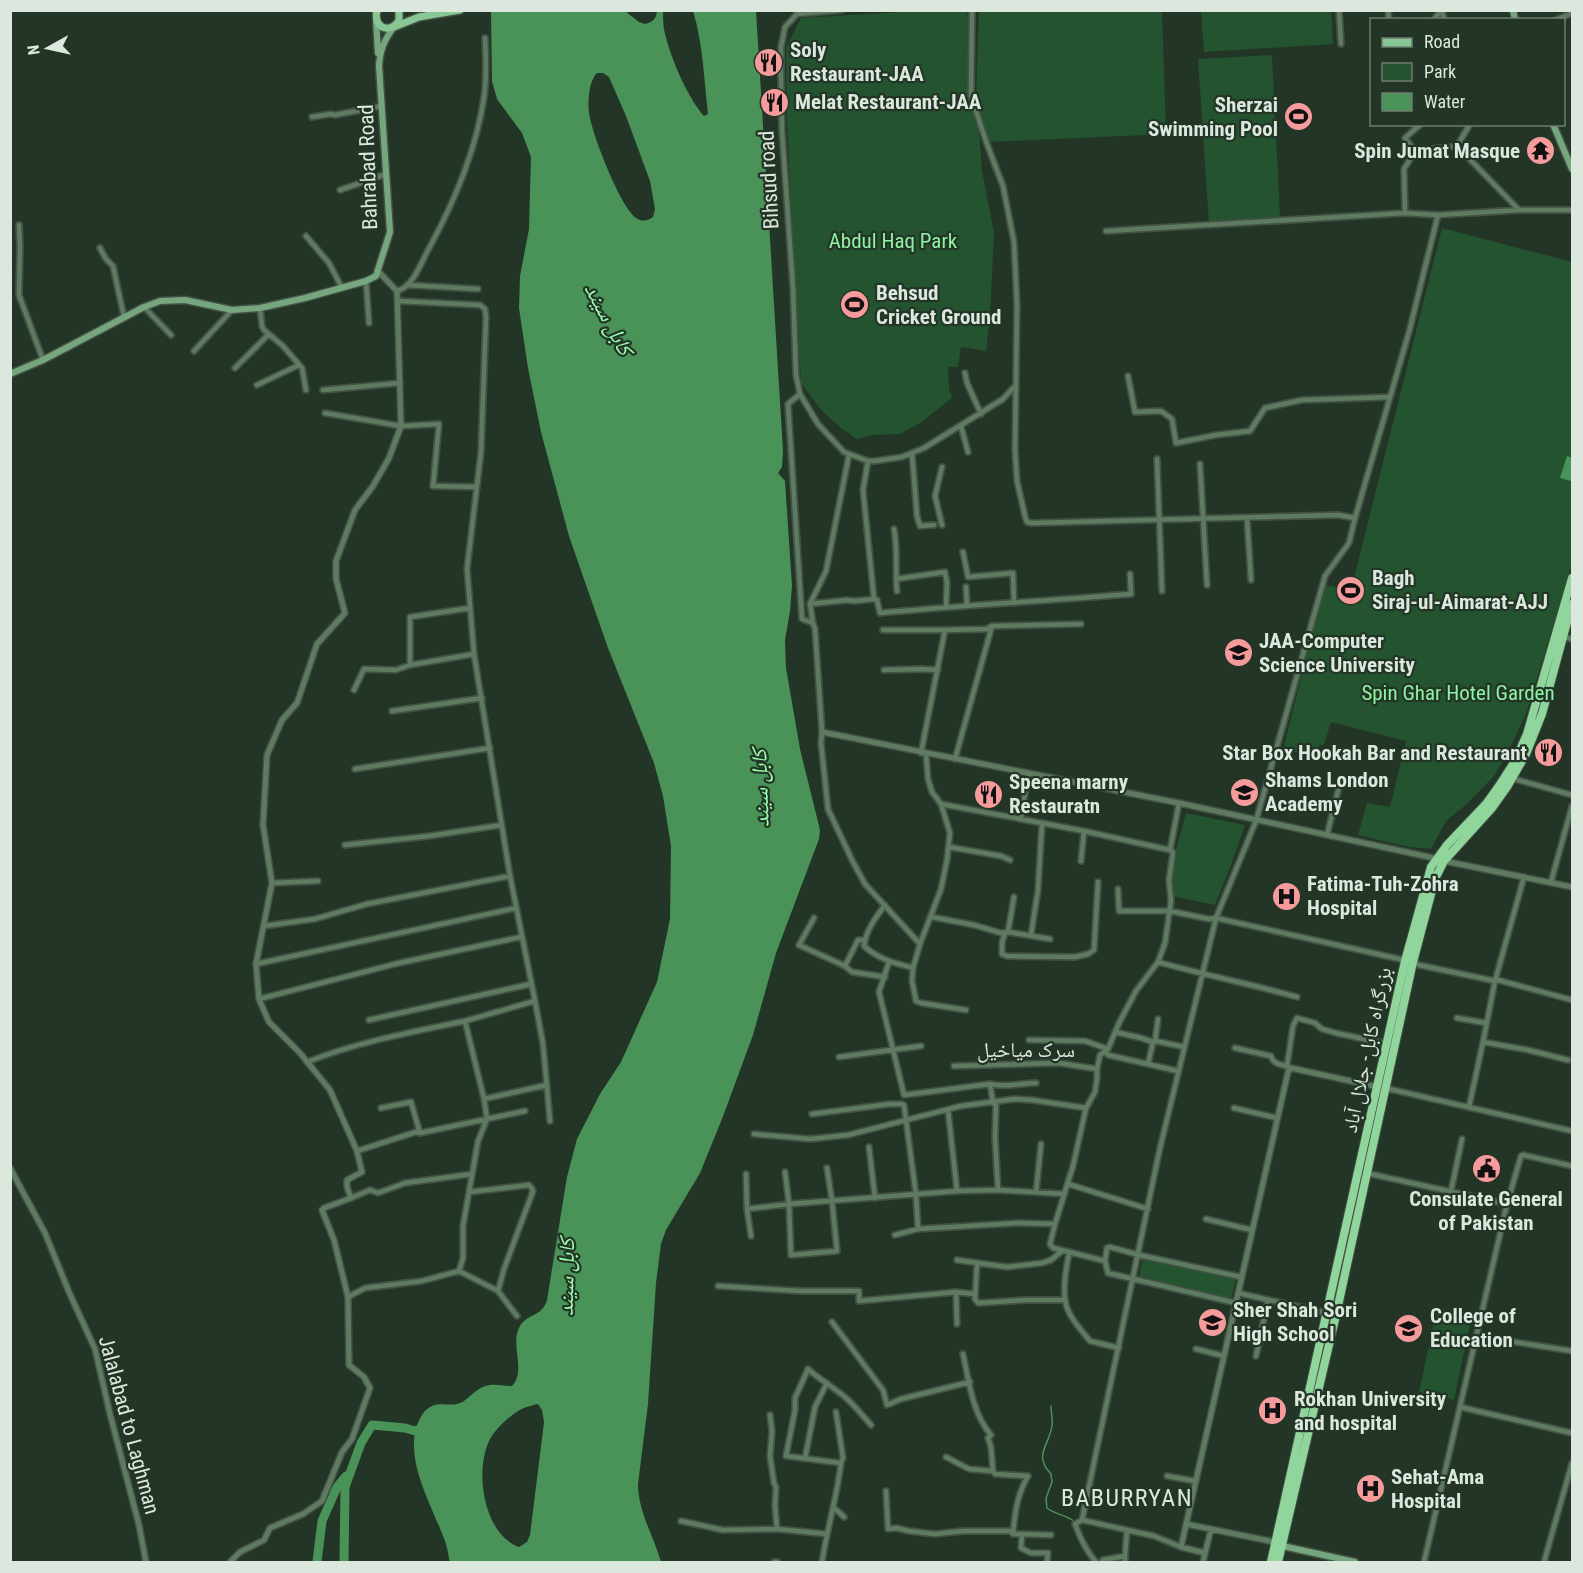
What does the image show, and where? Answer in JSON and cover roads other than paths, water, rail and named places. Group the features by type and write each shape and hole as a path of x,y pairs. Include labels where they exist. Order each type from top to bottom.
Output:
{"highway":[{"name":"بزرگراه کابل- جلال آباد","path":"1560,635 1572,578"},
{"name":"بزرگراه کابل- جلال آباد","path":"1332,1314 1427,877 1486,804 1515,761 1527,734 1572,604"},
{"name":"بزرگراه کابل- جلال آباد","path":"1278,1563 1279,1545 1366,1173 1387,1044 1409,962"},
{"name":"بزرگراه کابل- جلال آباد","path":"1271,1563 1279,1545"}],"main road":[{"path":"394,27 399,21 399,10"},
{"path":"376,14 378,23 387,29 419,17 460,10"},
{"path":"376,14 379,66"},
{"name":"Bahrabad Road","path":"378,271 390,232 379,66 383,43 394,27"},
{"path":"1554,126 1572,169"},
{"path":"10,374 43,360 160,300 185,300 232,310 260,308 366,281 376,276 378,271"},
{"path":"1279,1545 1355,1563"}],"street":[{"name":"Bihsud road","path":"800,394 796,375 793,288 782,131 781,46 785,27 797,14 842,10"},
{"path":"972,10 971,96 1003,186 1014,242 1017,305 1015,450 1017,476 1027,522 1032,524 1338,515 1355,518"},
{"path":"1339,10 1341,44"},
{"path":"397,291 402,290 415,275 443,223 465,171 480,121 484,96 485,38"},
{"path":"312,117 382,106"},
{"path":"1415,151 1405,138 1419,126"},
{"path":"1457,146 1469,126"},
{"path":"1415,151 1457,146"},
{"path":"1457,146 1519,210"},
{"path":"1406,213 1404,170 1415,151"},
{"path":"339,190 386,174"},
{"path":"1106,231 1406,213 1438,215 1519,210 1572,210"},
{"path":"1096,1563 1084,1547 1078,1522 1119,1348 1160,1148 1216,918 1256,821 1325,576 1349,543 1409,333 1438,215"},
{"path":"19,225 19,295 43,360"},
{"path":"306,236 329,263 342,288"},
{"path":"100,248 113,266 124,317"},
{"path":"351,1198 347,1180 362,1172 357,1151 330,1089 300,1053 268,1022 259,999 256,964 272,883 263,825 267,755 282,720 297,703 317,644 345,613 336,579 336,561 354,510 373,486 389,458 402,426 397,291 378,271"},
{"path":"366,281 369,323"},
{"path":"407,285 478,289"},
{"path":"398,302 480,305 485,309 481,452 467,569 470,608 474,654 510,876 543,1044 550,1121"},
{"path":"144,307 171,335"},
{"path":"260,308 264,330 302,368 306,390"},
{"path":"194,351 232,310"},
{"path":"235,369 269,334"},
{"path":"257,385 298,365"},
{"path":"965,373 981,414"},
{"path":"1128,376 1135,411 1161,411 1172,419 1176,443 1250,431 1265,408 1302,400 1390,397"},
{"path":"322,390 400,383"},
{"path":"813,622 802,619 788,404 800,394 818,424 844,452 868,461 902,457 924,448 981,414 1003,399 1016,386"},
{"path":"325,413 402,426 439,424 433,486 477,487"},
{"path":"961,426 968,452"},
{"path":"912,453 917,516 920,526 934,525"},
{"path":"849,455 826,571 810,604 815,629 821,743 828,809 865,884 920,944"},
{"path":"1157,459 1162,591"},
{"path":"868,461 863,490 874,599 877,600 880,613 946,606 1131,594 1130,574"},
{"path":"1200,464 1207,585"},
{"path":"942,467 936,496 942,525"},
{"path":"1247,518 1251,580"},
{"path":"894,529 897,548 897,591"},
{"path":"963,552 968,577 1013,573 1014,603"},
{"path":"896,579 945,572 946,606"},
{"path":"966,587 967,606"},
{"path":"810,604 874,599"},
{"path":"410,665 410,617 470,608"},
{"path":"883,630 945,630 992,626 1081,624"},
{"path":"956,759 992,626"},
{"path":"945,630 923,753 932,792 941,804 950,833 949,847 941,890 920,944 912,981 916,1001 921,1004 966,1010"},
{"path":"1560,635 1572,639"},
{"path":"354,690 364,669 396,670 410,665 474,654"},
{"path":"884,670 938,670"},
{"path":"392,711 482,698"},
{"path":"822,732 1028,775 1179,803 1572,887"},
{"path":"355,769 490,748"},
{"path":"1021,819 1028,775"},
{"path":"1518,780 1572,795"},
{"path":"1327,835 1340,783"},
{"path":"1105,1261 1062,1251 1053,1248 1050,1244 1068,1184 1086,1108 1095,1092 1100,1055 1107,1051 1136,991 1158,962 1165,943 1171,901 1169,880 1173,852 1170,850 1179,803"},
{"path":"941,804 1170,850"},
{"path":"1551,882 1572,806"},
{"path":"1031,935 1038,890 1042,824"},
{"path":"345,845 502,825"},
{"path":"1081,861 1084,831"},
{"path":"949,847 1001,856 1010,860"},
{"path":"264,926 315,919 367,904 510,876"},
{"path":"1469,1107 1495,981 1524,877"},
{"path":"272,883 318,881"},
{"path":"1014,897 1007,932 1002,943 1002,954 1075,957 1094,950 1098,882"},
{"path":"1118,889 1119,911 1170,911 1209,919 1216,918 1419,965 1498,980 1572,1000"},
{"path":"885,905 873,922 864,946 889,962 913,968"},
{"path":"256,964 516,908"},
{"path":"932,917 1050,939"},
{"path":"814,918 799,945 845,966 852,972 885,977"},
{"path":"259,999 399,963 521,937"},
{"path":"845,966 858,940 865,940"},
{"path":"889,962 879,992 904,1095 990,1084 1003,1087 1036,1083"},
{"path":"1158,962 1198,974 1249,984 1297,997"},
{"path":"369,1020 531,984"},
{"path":"307,1062 332,1052 465,1021 535,1001"},
{"path":"1180,1547 1288,1072 1293,1026 1297,1018 1316,1023 1322,1029 1387,1044"},
{"path":"1457,1018 1486,1023"},
{"path":"1148,1064 1158,1019"},
{"path":"459,1271 463,1258 463,1226 478,1141 487,1119 465,1021"},
{"path":"1115,1032 1184,1047"},
{"path":"1029,1040 1085,1041 1107,1051 1108,1055 1178,1071"},
{"path":"1483,1042 1568,1060"},
{"path":"839,1057 921,1046"},
{"path":"1235,1048 1271,1056 1278,1065 1572,1131"},
{"name":"سرک میاخیل","path":"954,1066 1059,1063 1097,1069"},
{"path":"484,1099 547,1084"},
{"path":"990,1084 995,1103 998,1190"},
{"path":"754,1134 810,1139 848,1135 961,1106 1014,1100 1032,1100 1086,1108"},
{"path":"381,1108 411,1102 420,1133"},
{"path":"812,1114 903,1105 916,1195 918,1229"},
{"path":"1234,1108 1277,1118"},
{"path":"948,1110 957,1191"},
{"path":"357,1151 416,1132 525,1111"},
{"path":"1450,1191 1462,1139"},
{"path":"1036,1192 1041,1144"},
{"path":"869,1147 875,1198"},
{"path":"1424,1563 1507,1204 1522,1155 1572,1166"},
{"name":"Jalalabad to Laghman","path":"10,1168 45,1233 95,1349 139,1525 146,1563"},
{"path":"785,1172 791,1255 837,1251 827,1168"},
{"path":"1366,1173 1507,1204"},
{"path":"230,1563 240,1552 264,1540 270,1528 303,1514 322,1501 342,1452 352,1439 370,1388 364,1377 349,1365 348,1297 334,1240 322,1210 370,1190 378,1193 405,1183 472,1174"},
{"path":"746,1174 747,1209 751,1236"},
{"path":"1146,1180 1154,1181"},
{"path":"1068,1184 1148,1209"},
{"path":"469,1192 529,1185 531,1187 532,1191 498,1292"},
{"path":"747,1209 957,1191 998,1190 1064,1194"},
{"path":"1206,1220 1252,1230"},
{"path":"895,1235 918,1229 1018,1223 1055,1224"},
{"path":"1236,1303 1108,1273 1105,1261 1107,1248 1110,1246 1138,1255 1241,1277"},
{"path":"957,1260 1007,1267 1042,1263 1051,1260 1062,1251"},
{"path":"1069,1253 1065,1300 1068,1311 1090,1341 1119,1348"},
{"path":"977,1263 975,1299 978,1303 1065,1300"},
{"path":"348,1297 365,1288 422,1281 459,1271 498,1292 517,1316"},
{"path":"718,1286 801,1291 859,1291 859,1301 956,1292 975,1294"},
{"path":"956,1292 957,1324"},
{"path":"1238,1293 1332,1314"},
{"path":"1256,1356 1268,1300"},
{"path":"832,1322 883,1390 887,1405 901,1399 970,1382"},
{"path":"1477,1336 1572,1351"},
{"path":"1196,1350 1224,1356"},
{"path":"963,1354 975,1404 984,1427 991,1435 988,1438 993,1472"},
{"path":"841,1464 786,1456 795,1410 795,1398 808,1369 855,1406 872,1425"},
{"path":"805,1458 815,1407 827,1383"},
{"path":"1460,1407 1572,1433"},
{"path":"822,1563 843,1458 836,1412"},
{"path":"770,1415 772,1431 770,1456 776,1487 777,1529"},
{"path":"946,1456 969,1469 995,1474 1028,1476 1017,1503 1013,1534"},
{"path":"1544,1563 1572,1463"},
{"path":"1167,1476 1195,1481"},
{"path":"886,1491 888,1528 935,1534 963,1531 1010,1531 1013,1534 1050,1535"},
{"path":"833,1507 844,1517"},
{"path":"681,1521 723,1530 777,1529 827,1534"},
{"path":"1078,1522 1154,1536 1180,1547 1205,1553"},
{"path":"1186,1524 1270,1541 1279,1545"},
{"path":"1203,1563 1210,1529"},
{"path":"1125,1563 1127,1530"},
{"path":"1022,1534 1021,1548 1030,1553 1048,1553 1047,1563"},
{"path":"1103,1561 1125,1556"}],"water":[{"name":"کابل سيند","path":"491,11 625,11 645,24 654,20 657,11 663,11 664,31 676,66 686,89 704,116 708,114 704,74 693,11 756,11 783,451 782,467 778,473 785,481 792,586 785,640 786,668 800,749 820,830 819,839 776,953 753,1035 722,1119 700,1173 666,1230 661,1244 656,1283 648,1404 638,1484 643,1514 661,1562 450,1562 444,1539 421,1482 414,1453 417,1425 428,1409 437,1405 460,1403 485,1386 512,1386 516,1380 518,1373 517,1333 523,1322 542,1309 547,1300 567,1177 577,1139 600,1094 621,1062 657,982 670,919 671,846 663,796 654,763 608,648 569,536 541,432 519,308 520,276 529,229 531,157 522,133 497,99 492,81","holes":["597,73 603,73 609,77 650,181 655,209 653,217 647,220 636,218 623,200 608,171 597,140 589,107 590,88","538,1404 542,1410 544,1422 530,1535 527,1542 519,1547 507,1540 497,1529 490,1515 485,1500 483,1467 485,1452 496,1430 519,1410"]},
{"name":"Sherzai Swimming Pool","path":"1304,103 1306,129 1295,130 1293,104"},
{"path":"1567,456 1572,458 1571,481 1560,478"}],"waterway":[{"path":"1051,1406 1052,1426 1043,1456 1052,1482 1046,1498 1047,1508 1075,1522"},
{"path":"344,1562 345,1487 361,1443 372,1425 415,1431 426,1427"},
{"path":"317,1562 322,1521 337,1487 346,1476"}],"place":[{"name":"Soly Restaurant-JAA","path":"769,62"},
{"name":"Melat Restaurant-JAA","path":"774,102"},
{"name":"Sherzai Swimming Pool","path":"1299,117"},
{"name":"Spin Jumat Masque","path":"1541,151"},
{"name":"Behsud Cricket Ground","path":"855,305"},
{"name":"Bagh Siraj-ul-Aimarat-AJJ","path":"1351,590"},
{"name":"JAA-Computer Science University","path":"1238,653"},
{"name":"Star Box Hookah Bar and Restaurant","path":"1548,753"},
{"name":"Shams London Academy","path":"1244,792"},
{"name":"Speena marny Restauratn","path":"988,794"},
{"name":"Fatima-Tuh-Zohra Hospital","path":"1286,896"},
{"name":"Consulate General of Pakistan","path":"1486,1168"},
{"name":"Sher Shah Sori High School","path":"1212,1322"},
{"name":"College of Education","path":"1409,1328"},
{"name":"Rokhan University and hospital","path":"1273,1411"},
{"name":"Sehat-Ama Hospital","path":"1370,1489"}],"district":[{"name":"BABURRYAN","path":"1127,1498"}],"park label":[{"name":"Abdul Haq Park","path":"893,241"},
{"name":"Spin Ghar Hotel Garden","path":"1458,693"}]}
